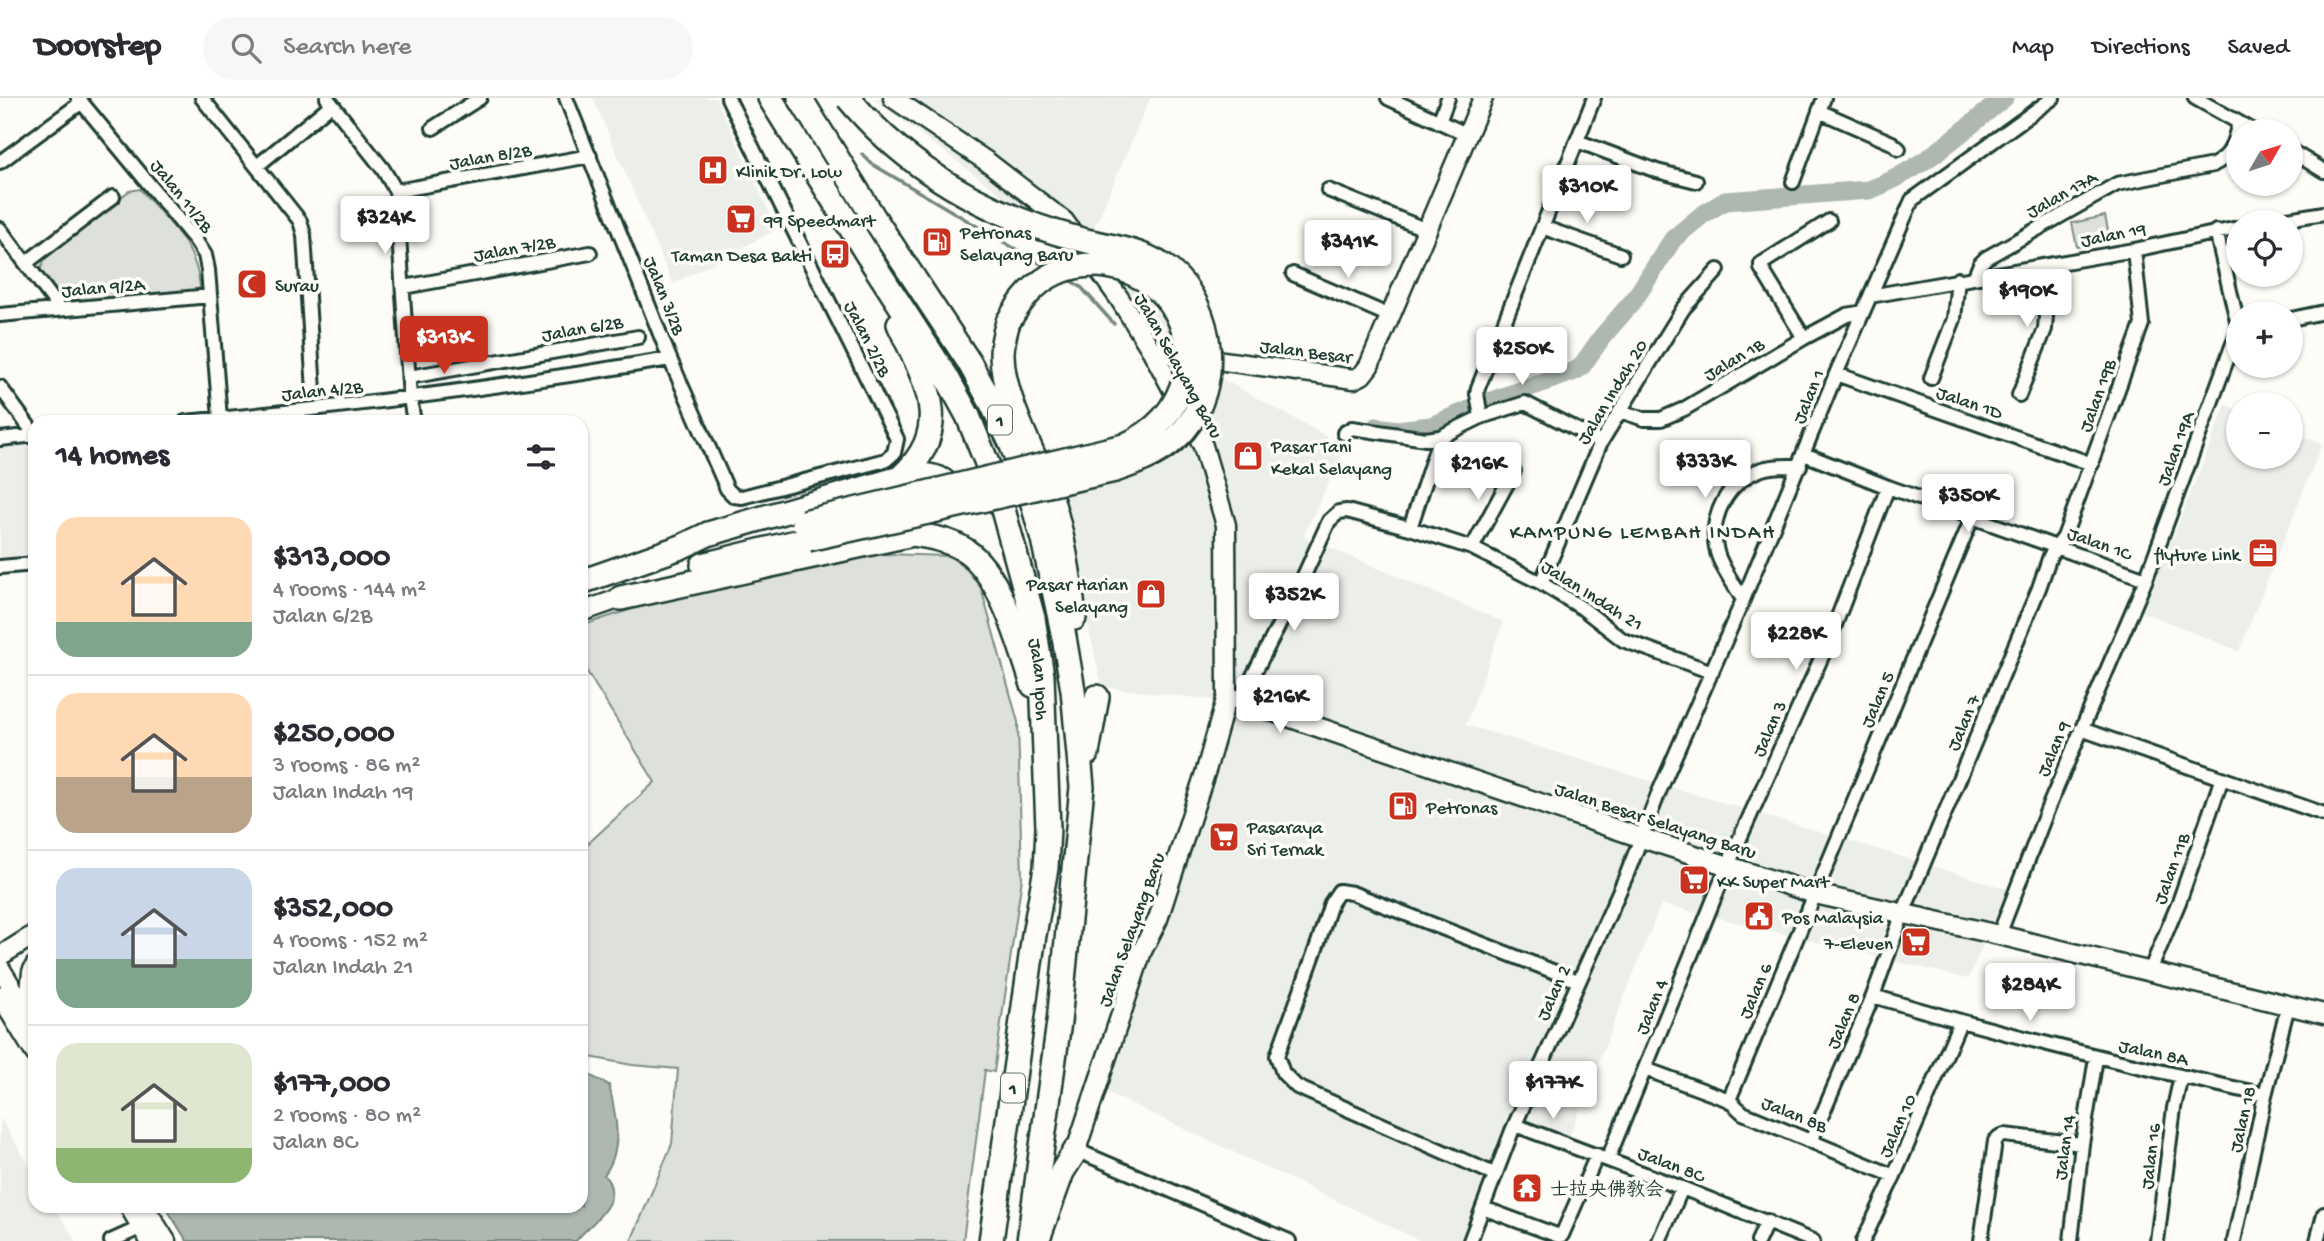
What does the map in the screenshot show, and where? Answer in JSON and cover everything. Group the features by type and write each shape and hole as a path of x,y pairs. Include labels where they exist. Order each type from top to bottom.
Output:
{"highway":[{"name":"Jalan Ipoh","path":"770,98 946,376 968,416 1003,509 1033,618 1042,676 1048,828 1046,868 991,1241"},
{"name":"Jalan Ipoh","path":"800,98 874,218 969,362 1011,443 1034,507 1056,596 1070,671 1082,787 1059,1022 1029,1241"},
{"path":"681,547 806,531 1102,473 1140,462 1158,453 1184,430 1199,403 1209,370 1208,338 1188,291 1172,272 1140,254 1077,239 988,208 912,161 875,130 848,98"},
{"path":"867,254 911,351 933,412 931,430 924,450 914,466 901,478"},
{"path":"621,598 670,574 751,552 806,531 1124,446 1141,438 1158,425 1173,408 1182,389 1188,350 1177,315 1164,295 1151,284 1114,266 1084,266 1055,274 1028,294 1008,322 1002,351 1003,372 1018,418 1053,504 1070,587 1079,665 1078,743"},
{"path":"588,580 681,547 708,534 916,474 929,474 939,478 948,485 953,496 953,505 948,514 939,522 913,534 621,598"},
{"path":"913,534 933,537 967,551 994,583 1042,713"},
{"path":"1082,787 1097,696"},
{"path":"1031,760 1034,935"},
{"path":"1044,1141 1048,1153 1056,1162 1061,1162 1076,1150"},
{"path":"1037,1241 1062,1172 1076,1150"}],"street":[{"path":"202,98 300,221 304,235 314,391"},
{"path":"433,128 480,98"},
{"name":"Jalan 3/2B","path":"566,98 670,359 727,489 734,496 742,497"},
{"name":"Jalan 2/2B","path":"728,98 897,439 894,453 886,460 742,497"},
{"name":"Jalan Selayang Baru","path":"893,98 989,163 1064,221 1119,298 1152,351 1203,446 1226,525 1234,698 1207,767 1162,906 1142,951 1076,1150"},
{"path":"1388,98 1468,135"},
{"path":"1439,122 1448,98"},
{"name":"Jalan Besar","path":"1152,351 1354,379 1362,375 1369,366 1483,98"},
{"path":"1480,414 1478,388 1594,98"},
{"path":"1793,182 1824,98"},
{"name":"Jalan 1","path":"1642,838 1659,792 1912,200 2053,98"},
{"path":"2198,99 2232,119"},
{"path":"0,162 80,100"},
{"name":"Jalan 11/2B","path":"80,100 205,255 220,415"},
{"path":"257,166 329,101 383,169 396,191 413,415"},
{"path":"1819,111 1890,142 1899,149"},
{"path":"1577,141 1657,171 1696,181"},
{"name":"Jalan 8/2B","path":"396,191 590,156"},
{"name":"Jalan 17A","path":"1975,276 1986,258 2117,184 2213,165 2226,157"},
{"path":"2303,158 2324,171"},
{"path":"1328,190 1427,230"},
{"path":"26,263 113,197"},
{"path":"2303,216 2324,213"},
{"path":"1804,338 1761,264 1829,221"},
{"path":"1542,227 1621,255"},
{"path":"0,229 60,309"},
{"name":"Jalan 19","path":"1870,296 2134,250 2226,230"},
{"name":"Jalan 19A","path":"2216,232 2232,301"},
{"name":"Jalan 19B","path":"2057,547 2064,537 2092,464 2142,324 2134,250"},
{"name":"Jalan 7/2B","path":"404,286 590,253"},
{"path":"2020,394 2045,329 2045,266"},
{"name":"Jalan Indah 20","path":"1541,583 1601,442 1683,309 1718,270"},
{"path":"1293,274 1390,316"},
{"path":"1931,378 1954,319 1958,279"},
{"name":"Jalan 9/2A","path":"0,315 210,296"},
{"name":"Jalan 1B","path":"1620,411 1644,419 1661,419 1684,409 1847,315 1863,312"},
{"path":"2303,316 2324,312"},
{"name":"Jalan 6/2B","path":"409,377 638,337"},
{"name":"Jalan 4/2B","path":"253,415 410,398 670,359"},
{"name":"Jalan 19A","path":"2146,579 2226,362"},
{"name":"Jalan 1D","path":"1836,374 2092,464"},
{"path":"0,387 28,425"},
{"path":"1344,433 1352,428 1426,439 1440,437 1480,414 1525,403 1601,442"},
{"path":"340,407 341,415"},
{"path":"0,412 17,410"},
{"path":"0,439 28,436"},
{"path":"1410,528 1440,437"},
{"path":"1743,600 1717,554 1716,516 1723,499 1746,476 1762,469 1802,460"},
{"name":"Jalan 1C","path":"1802,460 1888,487 2146,579"},
{"path":"1472,548 1514,471"},
{"name":"Jalan 3","path":"1727,867 1828,643 1888,487"},
{"name":"Jalan Indah 21","path":"1234,698 1333,515 1347,511 1472,548 1541,583 1582,608 1623,640 1712,672"},
{"name":"Jalan 5","path":"1815,894 1972,518"},
{"name":"Jalan 7","path":"1903,913 2034,601 2050,555 2057,547"},
{"path":"0,567 28,565"},
{"name":"Jalan 9","path":"1999,935 2081,729 2146,579"},
{"path":"588,610 621,598"},
{"name":"Jalan Besar Selayang Baru","path":"1234,698 1727,867 1815,894 1999,935 2324,1014"},
{"path":"2081,729 2324,814"},
{"name":"Jalan 11B","path":"2150,971 2179,902 2222,778"},
{"name":"Jalan 2","path":"1470,1241 1494,1174 1642,838"},
{"name":"Jalan 4","path":"1483,1208 1559,1236 1563,1235 1645,1069 1727,867"},
{"path":"1494,1174 1297,1087 1283,1073 1277,1056 1331,903 1339,891 1352,893 1578,981"},
{"name":"Jalan 6","path":"1729,1100 1815,894"},
{"name":"Jalan 8","path":"1811,1140 1873,996 1903,913"},
{"path":"0,956 28,938"},
{"path":"27,1022 2,975 28,962"},
{"path":"0,996 27,1022"},
{"name":"Jalan 8A","path":"1873,996 2096,1058 2265,1095"},
{"name":"Jalan 18","path":"2234,1241 2265,1095 2288,1006"},
{"path":"0,1021 27,1022"},
{"name":"Jalan 10","path":"1863,1241 1960,1022"},
{"name":"Jalan 14","path":"2071,1241 2082,1144 2096,1058"},
{"name":"Jalan 8B","path":"1645,1069 1729,1100 1743,1113 1894,1176"},
{"name":"Jalan 16","path":"2157,1241 2180,1076"},
{"name":"Jalan 8C","path":"1515,1125 1814,1241"},
{"path":"1981,1241 1995,1141 1999,1137 2004,1135 2082,1144"},
{"path":"1076,1150 1289,1241"},
{"path":"1659,1241 1682,1188"},
{"path":"111,1241 146,1234 133,1213"},
{"path":"148,1213 166,1241"},
{"path":"2317,1241 2324,1214"},
{"path":"1758,1241 1767,1221"}],"shaded area":[{"path":"593,98 716,98 777,229 673,284"},
{"path":"872,98 1150,98 1093,231 1215,375 1346,447 1303,536 1503,622 1466,725 2008,889 1968,979 1661,904 1565,1147 1520,1133 1479,1241 1421,1241 1092,1085 1152,920 1195,788 1214,700 1102,687 1059,495 1155,469 1188,443 1159,377 1074,249"},
{"path":"140,189 170,222 193,258 200,287 196,293 64,302 40,271 45,258 129,191"},
{"path":"2105,216 2110,240 2077,247 2072,223"},
{"path":"2226,405 2226,469 2303,469 2303,437 2322,444 2239,651 2143,612"},
{"path":"28,440 28,562 0,564 0,443"},
{"path":"883,554 950,556 967,570 981,588 1018,722 1022,878 994,1072 985,1070 963,1241 631,1241 672,1144 678,1069 632,1065 590,1057 588,1054 588,844 655,782 588,673 588,624 730,583"},
{"path":"588,1072 609,1085 617,1132 614,1154 604,1175 610,1185 611,1194 604,1211 576,1241 187,1241 169,1213 588,1213"},
{"path":"0,1118 28,1164 28,1213 58,1213 76,1241 0,1241"}],"waterway":[{"path":"1376,427 1397,430 1431,426 1575,371 1634,300 1673,239 1702,215 1725,201 1869,190 1923,162 2004,98"},
{"path":"862,154 872,164 1046,267"},
{"path":"1068,279 1081,287 1114,324"}],"place":[{"name":"Klinik Dr. Low","path":"713,170"},
{"name":"99 Speedmart","path":"741,219"},
{"name":"Petronas Selayang Baru","path":"937,242"},
{"name":"Taman Desa Bakti","path":"835,254"},
{"name":"Surau","path":"252,284"},
{"name":"Pasar Tani Kekal Selayang","path":"1248,456"},
{"name":"flyture Link","path":"2263,553"},
{"name":"Pasar Harian Selayang","path":"1151,594"},
{"name":"Petronas","path":"1403,806"},
{"name":"Pasaraya Sri Ternak","path":"1224,837"},
{"name":"KK Super Mart","path":"1694,880"},
{"name":"Pos Malaysia","path":"1759,916"},
{"name":"7-Eleven","path":"1916,942"},
{"name":"士拉央佛教会","path":"1527,1188"}],"district":[{"name":"KAMPUNG LEMBAH INDAH","path":"1643,531"}]}
